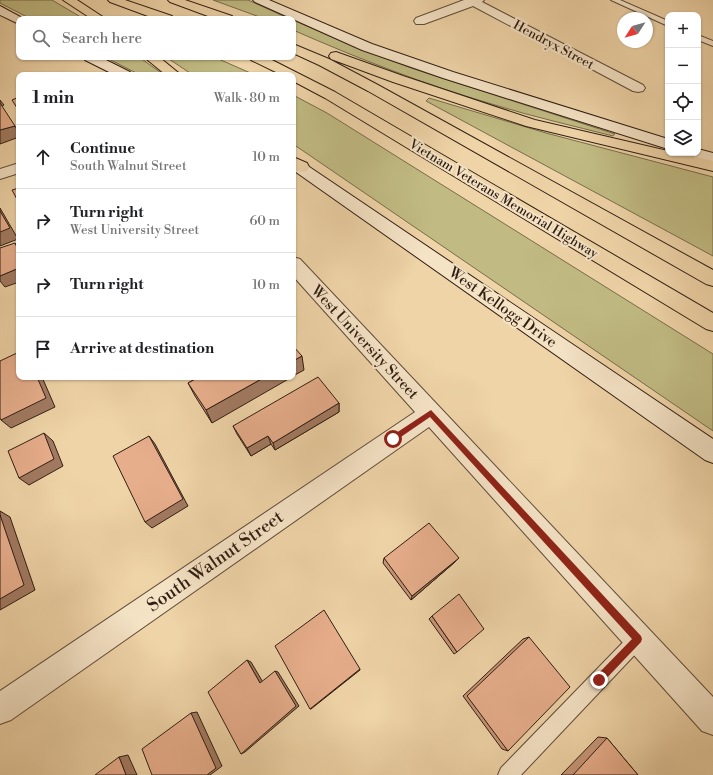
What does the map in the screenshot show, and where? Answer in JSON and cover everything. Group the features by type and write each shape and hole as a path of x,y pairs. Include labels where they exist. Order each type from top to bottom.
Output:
{"highway":[{"path":"69,0 95,16"},
{"path":"114,0 159,16"},
{"path":"174,0 222,16"},
{"path":"296,41 398,79 532,123 713,166"},
{"name":"Vietnam Veterans Memorial Highway","path":"296,49 324,62 373,88 713,280"},
{"path":"155,60 170,72"},
{"name":"Vietnam Veterans Memorial Highway","path":"262,60 287,72"},
{"name":"Vietnam Veterans Memorial Highway","path":"296,77 330,95 713,323"}],"main road":[{"path":"259,0 296,16"},
{"path":"420,21 473,1"},
{"name":"Hendryx Street","path":"473,1 638,88"},
{"path":"0,10 16,18"},
{"path":"296,16 374,50 448,75 665,143"},
{"path":"96,60 119,72"},
{"path":"701,154 713,158"},
{"name":"West Kellogg Drive","path":"296,164 713,452"},
{"path":"0,174 16,169"},
{"name":"West University Street","path":"296,267 713,720"},
{"name":"South Walnut Street","path":"0,710 431,413"}],"lane":[{"path":"614,0 665,23"},
{"path":"701,38 713,44"},
{"path":"508,775 638,639"}],"shaded area":[{"path":"0,0 52,0 79,16 25,16 0,3"},
{"path":"213,0 248,0 283,16 257,16"},
{"path":"296,21 360,49 414,69 615,134 613,136 524,114 418,80 296,31"},
{"path":"111,60 143,60 160,72 134,72"},
{"path":"170,60 221,60 248,72 188,72"},
{"path":"296,97 327,113 713,354 713,431 296,146"},
{"path":"429,98 546,133 713,177 713,256 426,101"}],"building":[{"path":"16,98 16,106 12,100"},
{"path":"0,103 15,126 0,130"},
{"path":"16,189 16,197 12,190"},
{"path":"0,211 10,228 0,232"},
{"path":"15,243 16,245 16,269 0,276 0,248"},
{"path":"296,349 302,356 296,359"},
{"path":"16,353 16,380 38,380 46,398 1,420 0,361"},
{"path":"318,377 339,403 273,443 268,436 247,448 233,426"},
{"path":"194,380 260,380 206,410 188,383"},
{"path":"44,433 54,459 19,478 8,451"},
{"path":"149,436 183,499 145,522 113,456"},
{"path":"0,515 24,585 0,599"},
{"path":"429,523 459,558 412,596 384,558"},
{"path":"459,594 484,629 457,652 432,616"},
{"path":"324,610 360,669 310,709 275,646"},
{"path":"529,637 570,687 508,751 467,696"},
{"path":"247,660 260,683 275,671 296,706 241,754 208,692"},
{"path":"191,713 216,768 207,775 152,775 142,749"},
{"path":"607,738 638,775 573,775"},
{"path":"119,757 126,775 95,775"}],"route":[{"path":"393,439 431,413 638,639 599,680"}]}
